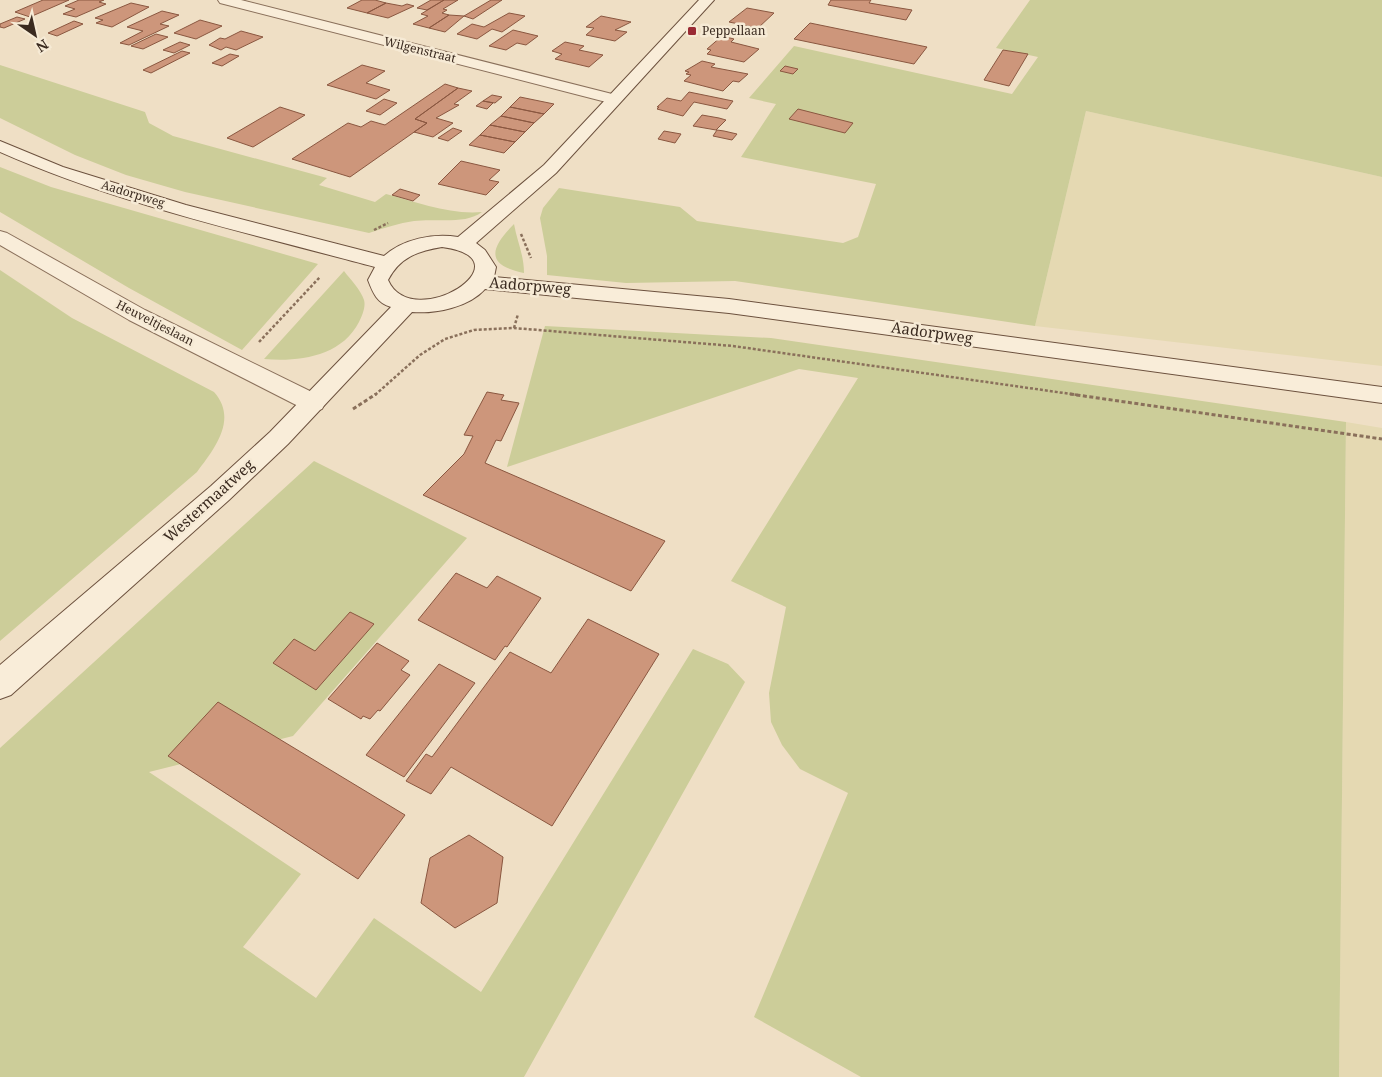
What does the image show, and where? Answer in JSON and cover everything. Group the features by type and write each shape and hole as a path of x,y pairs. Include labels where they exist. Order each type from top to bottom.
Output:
{"street":[{"name":"Wilgenstraat","path":"225,0 614,99"},
{"path":"462,244 550,168 707,0"},
{"name":"Aadorpweg","path":"0,146 57,171 179,209 385,263"},
{"name":"Heuveltjeslaan","path":"0,238 137,315 239,364 313,403"},
{"path":"442,241 462,244 479,253 486,266 481,282 468,293 449,302 427,306 406,305 385,295 378,280 385,263 400,251 420,244 442,241"},
{"name":"Aadorpweg","path":"481,282 728,306 1382,395"},
{"name":"Westermaatweg","path":"0,685 220,493 313,403 406,305"}],"path":[{"path":"239,364 317,279 348,252"},
{"path":"313,403 331,412 344,412 358,407 425,350 448,336 484,328 514,328 733,346 1382,439"}],"shaded area":[{"path":"1086,111 1382,177 1382,366 1035,326"},
{"path":"1346,422 1382,428 1382,1077 1339,1077"}],"green space":[{"path":"1030,0 1382,0 1382,177 1086,111 1035,326 735,281 626,283 547,275 547,256 540,218 543,208 559,188 680,207 697,221 843,243 858,237 876,184 741,157 776,104 749,98 794,46 1012,94 1038,57 996,48"},
{"path":"0,65 145,112 149,123 173,136 327,178 319,185 375,202 386,194 446,210 482,212 459,220 408,222 369,233 185,192 126,175 75,155 0,118"},
{"path":"0,167 51,187 318,264 242,350 129,288 0,212"},
{"path":"514,224 522,254 524,273 511,270 502,265 497,260 495,254 500,240"},
{"path":"0,270 72,318 214,392 221,402 224,423 217,443 197,472 0,641"},
{"path":"344,271 363,296 364,303 359,322 351,334 330,350 318,355 291,359 264,359"},
{"path":"545,326 771,338 1346,422 1339,1077 861,1077 754,1017 848,793 800,769 782,745 771,722 769,693 786,607 731,581 858,378 799,369 507,467"},
{"path":"314,461 467,538 293,736 149,772 301,874 243,947 316,998 374,918 481,992 693,649 728,664 745,682 524,1077 0,1077 0,748"}],"building":[{"path":"43,0 69,0 30,17 15,12"},
{"path":"79,0 104,0 99,2 106,4 76,17 63,14 75,9 65,6"},
{"path":"362,0 375,0 386,3 367,13 347,8"},
{"path":"431,0 444,0 427,10 417,8"},
{"path":"444,0 458,0 443,9 447,10 442,13 449,15 429,28 413,24 428,16 421,14"},
{"path":"491,0 502,0 473,19 464,16"},
{"path":"831,0 871,0 869,3 912,10 906,20 828,5"},
{"path":"131,3 149,7 112,27 96,23 103,20 95,18"},
{"path":"386,3 414,6 388,18 367,13"},
{"path":"747,8 774,13 758,28 729,22"},
{"path":"162,11 179,15 160,24 169,26 129,45 120,43 143,31 127,27"},
{"path":"509,13 525,16 502,32 492,29 477,39 457,34 472,24 484,27"},
{"path":"449,15 464,16 445,32 429,28"},
{"path":"601,16 631,22 615,30 627,32 615,41 586,35 594,28 586,27"},
{"path":"17,17 25,19 4,28 0,27 0,24"},
{"path":"200,20 222,26 196,39 174,33"},
{"path":"74,21 83,24 57,36 48,33"},
{"path":"810,23 927,47 914,64 794,39"},
{"path":"513,30 538,36 526,45 517,43 506,50 489,46"},
{"path":"241,31 263,37 236,50 226,47 221,50 209,45 220,38 225,39"},
{"path":"156,34 168,37 143,49 131,46"},
{"path":"722,36 734,39 731,42 759,49 744,62 707,54 711,50 707,49"},
{"path":"180,42 190,45 174,53 163,50"},
{"path":"565,42 584,46 579,50 603,55 589,67 555,59 562,54 552,51"},
{"path":"1003,50 1028,54 1009,86 984,80"},
{"path":"182,51 190,53 151,73 143,70"},
{"path":"230,54 239,56 222,66 212,63"},
{"path":"702,61 715,64 711,67 748,74 739,82 733,81 723,91 684,81 691,75 686,74 689,72 685,71"},
{"path":"362,65 385,71 366,83 390,90 376,99 327,85"},
{"path":"785,66 798,69 793,74 780,71"},
{"path":"445,84 458,88 415,119 427,123 350,177 292,159 348,123 361,127 371,121 385,125"},
{"path":"458,88 472,91 454,104 459,105 436,118 453,123 433,137 414,132 427,123 415,119"},
{"path":"689,92 733,101 727,109 694,102 683,116 657,109 667,98 681,101"},
{"path":"492,95 502,97 495,103 483,101"},
{"path":"520,97 554,104 544,114 510,107"},
{"path":"384,99 397,103 380,115 366,111"},
{"path":"483,101 493,103 487,109 476,106"},
{"path":"280,107 305,115 253,147 227,138"},
{"path":"510,107 544,114 534,123 501,116"},
{"path":"798,109 853,123 845,133 789,119"},
{"path":"702,115 726,120 716,130 693,126"},
{"path":"501,116 534,123 525,132 490,125"},
{"path":"490,125 525,132 515,142 480,135"},
{"path":"453,128 462,131 448,141 438,138"},
{"path":"717,130 737,134 732,140 713,136"},
{"path":"664,131 681,134 675,143 658,139"},
{"path":"480,135 515,142 504,153 469,145"},
{"path":"461,161 500,170 489,180 499,182 486,195 438,184"},
{"path":"400,189 420,195 413,201 392,195"},
{"path":"487,392 504,395 501,400 519,403 501,441 496,440 485,463 665,541 631,591 423,495 464,454 473,436 464,435"},
{"path":"456,573 487,588 497,576 541,598 507,647 505,646 495,660 418,620"},
{"path":"350,612 374,624 316,690 273,663 294,639 315,651"},
{"path":"588,619 659,654 552,826 451,767 431,794 406,781 426,754 432,757 510,652 551,673"},
{"path":"377,643 409,661 401,670 410,675 380,711 378,710 370,719 363,716 361,719 328,699"},
{"path":"439,664 475,683 404,777 366,755"},
{"path":"218,702 405,815 358,879 168,756"},
{"path":"469,835 503,857 497,903 455,928 421,903 430,858"}],"place":[{"name":"Peppellaan","path":"692,31"}]}
